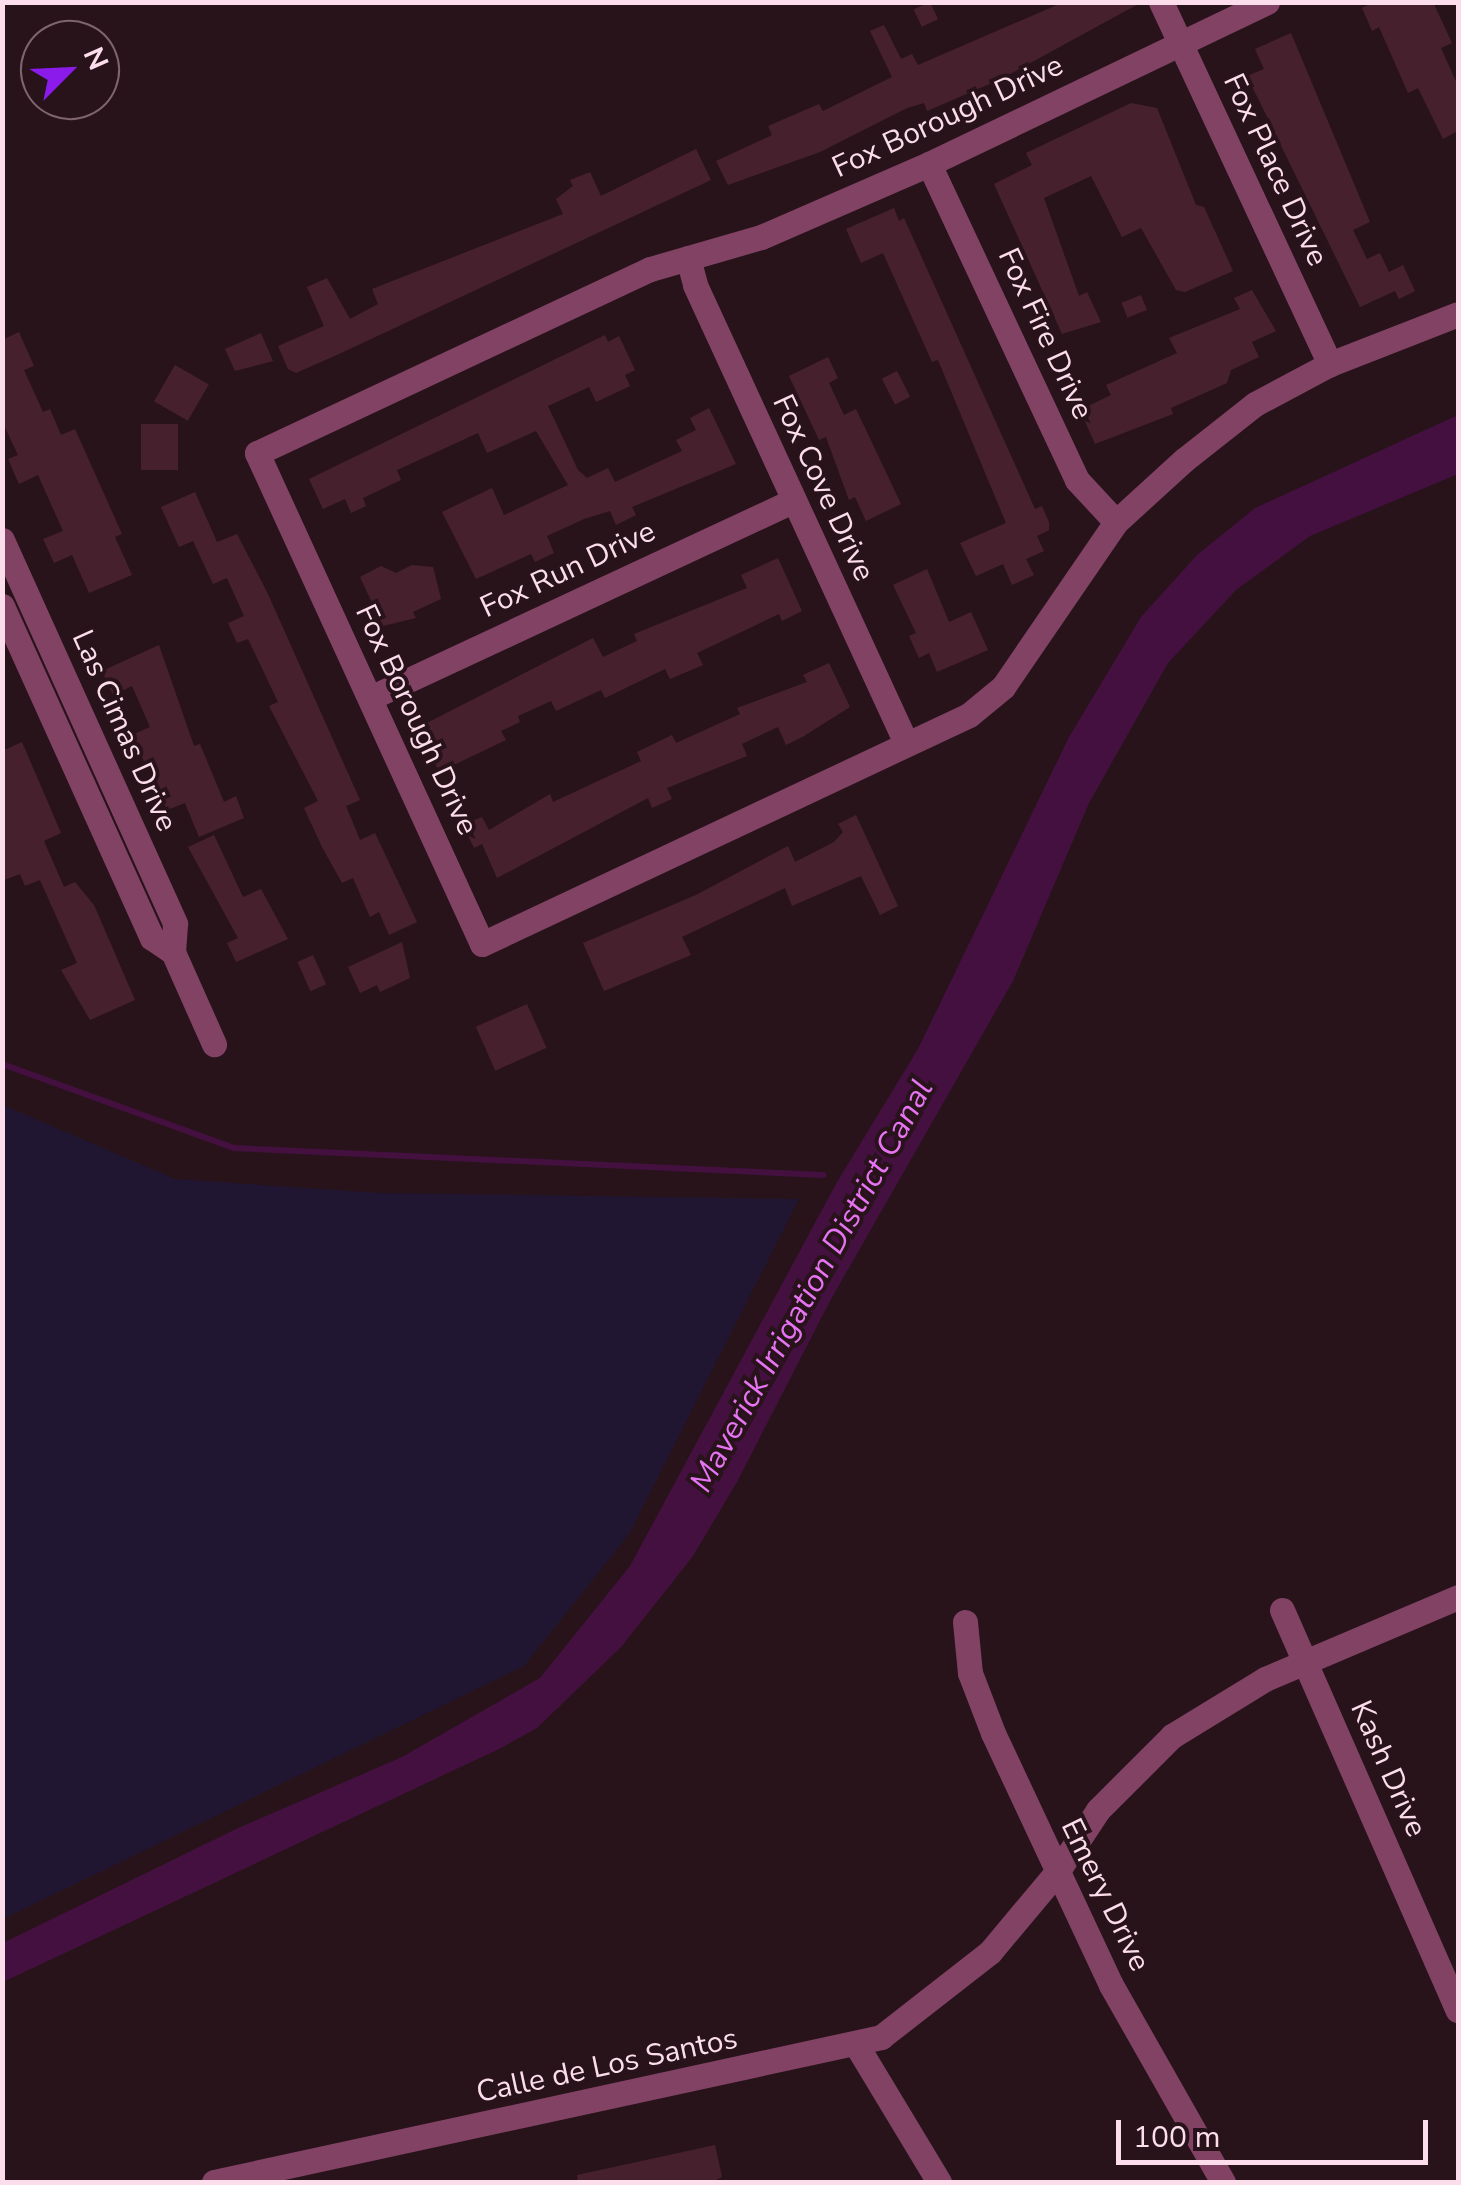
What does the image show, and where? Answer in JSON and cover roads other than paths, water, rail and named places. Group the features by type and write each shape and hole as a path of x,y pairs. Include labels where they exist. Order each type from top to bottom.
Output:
{"street":[{"name":"Fox Place Drive","path":"1162,2 1330,364"},
{"name":"Fox Borough Drive","path":"1267,2 929,164 761,238 650,269 256,452 482,944 968,715 1003,687 1116,522 1254,404 1330,364 1458,314"},
{"name":"Fox Fire Drive","path":"929,164 1077,480 1116,522"},
{"name":"Fox Cove Drive","path":"688,258 793,500 906,743"},
{"name":"Fox Run Drive","path":"370,698 793,500"},
{"name":"Las Cimas Drive","path":"2,540 175,924 173,952 214,1044"},
{"name":"Las Cimas Drive","path":"2,606 152,938 173,952"},
{"path":"16,636 40,624"},
{"path":"58,730 83,719"},
{"path":"104,833 129,822"},
{"name":"Calle de Los Santos","path":"214,2182 857,2046 912,2016 990,1952 1057,1872 1098,1810 1172,1736 1225,1700 1305,1661 1458,1597"},
{"name":"Kash Drive","path":"1282,1610 1458,2010"},
{"name":"Emery Drive","path":"965,1622 979,1701 1057,1872 1111,1985 1224,2182"},
{"path":"857,2046 938,2182"}],"water":[{"name":"Maverick Irrigation District Canal","path":"1458,415 1458,474 1310,536 1236,590 1168,663 1089,803 1013,981 830,1301 737,1482 693,1556 622,1646 537,1728 499,1749 3,1982 3,1943 236,1829 402,1757 540,1678 630,1566 837,1182 918,1049 1069,737 1141,617 1197,555 1255,508"}],"waterway":[{"path":"2,1064 234,1148 823,1175"}]}
